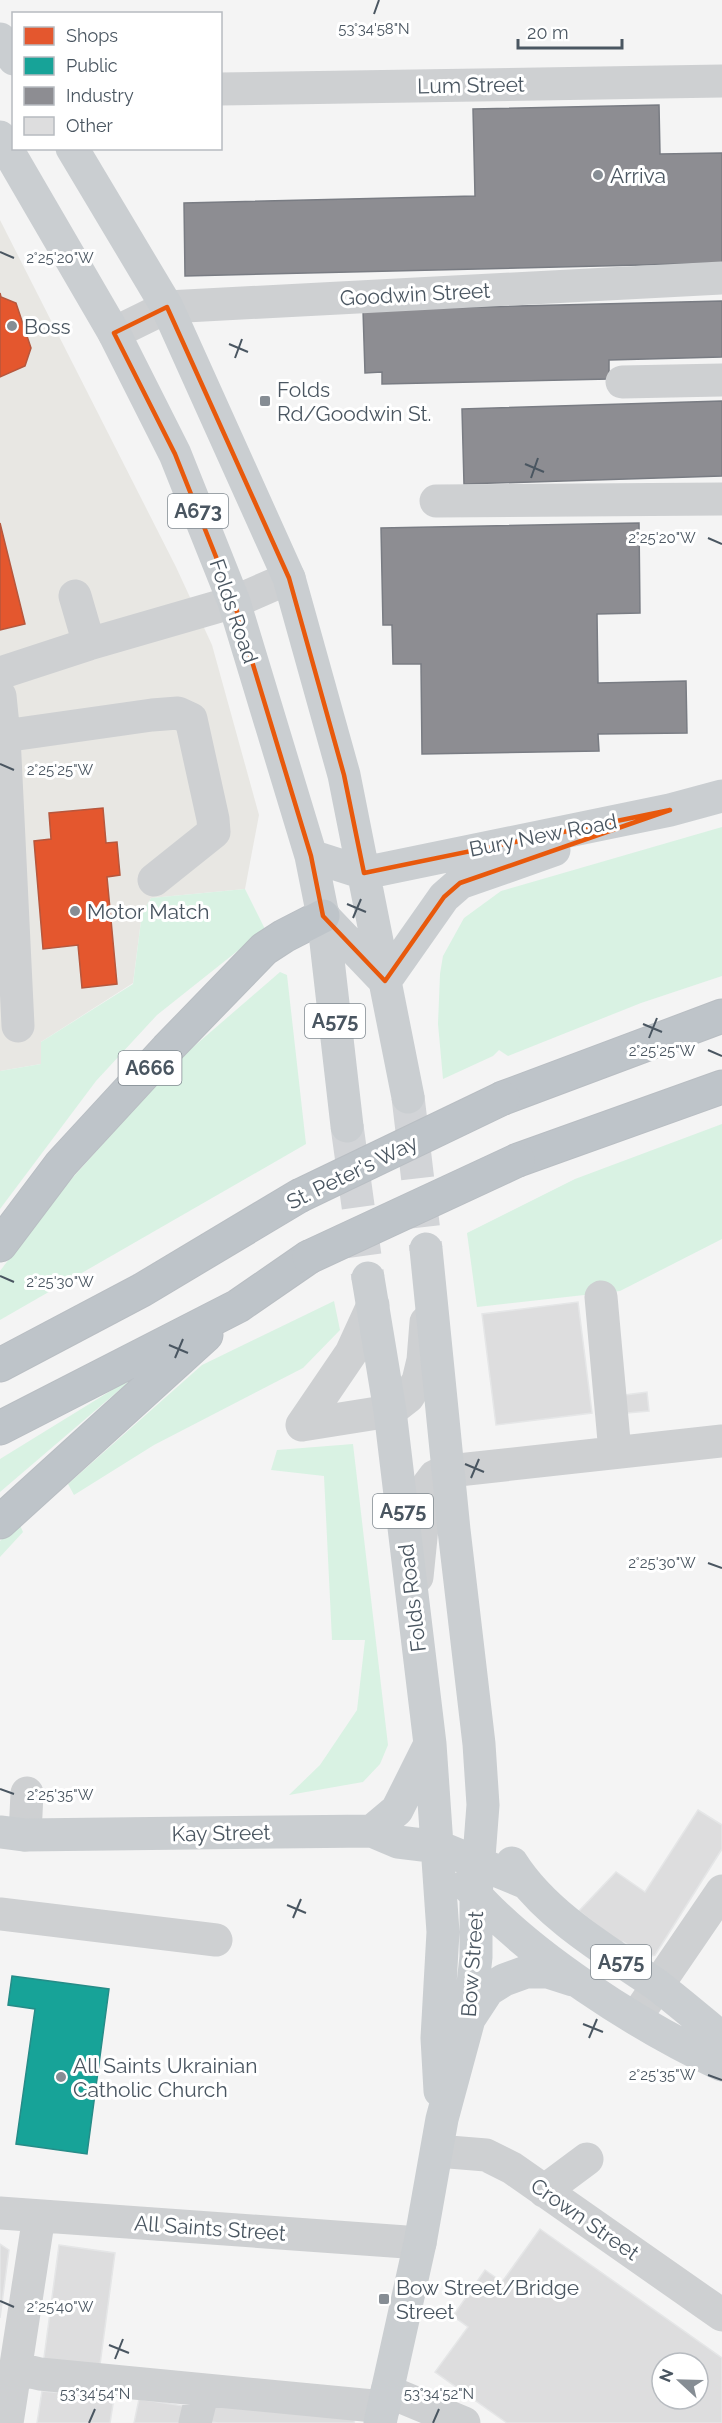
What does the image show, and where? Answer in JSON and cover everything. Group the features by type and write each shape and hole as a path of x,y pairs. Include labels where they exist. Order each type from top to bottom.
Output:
{"highway":[{"name":"A666","path":"0,1245 61,1164 167,1049 264,949 323,916"},
{"name":"St. Peter's Way","path":"0,1365 142,1290 299,1196 503,1098 722,1016"},
{"path":"0,1428 238,1306 309,1257 518,1160 722,1087"},
{"path":"0,1522 238,1306"}],"main road":[{"path":"0,39 12,55"},
{"name":"Folds Road","path":"0,137 114,333 175,454 234,602 311,856 323,916 347,1126"},
{"name":"A673","path":"73,150 167,307 289,578 344,775 364,873"},
{"name":"Bury New Road","path":"311,856 364,873 670,810 722,796"},
{"path":"385,981 444,897 460,883 670,810"},
{"path":"364,873 323,916 385,981"},
{"path":"364,873 385,981"},
{"name":"A575","path":"385,981 408,1097"},
{"name":"A575","path":"427,1264 454,1530 479,1744 483,1805 507,1855 524,1882 605,1951 658,1986 722,2038"},
{"name":"Folds Road","path":"371,1292 390,1411 430,1744 439,1847"},
{"path":"372,1831 397,1810 430,1744"},
{"name":"Bow Street","path":"384,2407 420,2243 442,2119 469,2019 476,1957 476,1896 483,1805"},
{"name":"Kay Street","path":"13,1833 372,1831 398,1842 439,1847 524,1882"},
{"name":"A575","path":"439,1847 476,1896 536,1949 580,1982 636,2018 722,2065"},
{"name":"Bow Street","path":"439,1847 443,1932 437,2038 442,2119"},
{"path":"443,1932 454,1916 476,1896 507,1883 524,1882"},
{"path":"469,2019 488,1989 526,1972 548,1972 580,1982"}],"street":[{"name":"Lum Street","path":"222,89 722,81"},
{"name":"Goodwin Street","path":"114,333 167,307 722,278"},
{"path":"622,382 722,380"},
{"path":"436,501 722,499"},
{"path":"0,674 89,644 234,602 289,578"},
{"path":"75,596 89,644"},
{"path":"0,696 4,736 6,928 18,1026"},
{"path":"4,736 152,715 178,713 191,719 214,832 154,880"},
{"path":"371,1292 351,1353 302,1425 390,1411 408,1397 418,1382 423,1360 427,1264"},
{"path":"601,1297 615,1452"},
{"path":"413,1609 426,1488 435,1476 449,1471 722,1441"},
{"path":"13,1833 27,1793"},
{"path":"636,2018 722,1891"},
{"path":"0,1914 216,1940"},
{"name":"Crown Street","path":"437,2151 486,2156 512,2168 722,2315"},
{"path":"544,2191 587,2159"},
{"name":"All Saints Street","path":"0,2213 420,2243"},
{"path":"7,2423 39,2216"},
{"path":"15,2368 40,2374 384,2407 464,2423"},
{"path":"195,2423 203,2390"}],"highlighted area":[{"path":"167,307 289,578 344,775 364,873 670,810 460,883 444,897 385,981 323,916 311,856 234,602 175,454 114,333"}],"shaded area":[{"path":"0,220 176,567 212,645 259,815 245,889 151,898 142,913 133,983 41,1042 41,1064 0,1071"}],"green space":[{"path":"722,827 722,976 641,1003 508,1056 499,1050 493,1056 443,1079 438,1024 440,974 443,956 464,918 501,891"},
{"path":"245,889 265,929 157,1015 96,1081 0,1209 0,1071 41,1064 41,1042 133,984 142,913 151,898"},
{"path":"280,972 287,975 306,1144 0,1320 0,1271 58,1194 177,1061"},
{"path":"722,1124 722,1239 620,1291 477,1307 467,1233 575,1179"},
{"path":"334,1301 340,1330 303,1368 154,1445 74,1495 68,1484 202,1365"},
{"path":"138,1374 0,1492 0,1459"},
{"path":"353,1444 388,1745 380,1764 363,1782 289,1795 320,1765 357,1710 365,1640 332,1640 324,1476 271,1470 277,1450"},
{"path":"19,1523 23,1532 0,1557 0,1541"}],"building: Shops":[{"name":"Boss","path":"0,293 1,297 16,303 31,348 25,366 0,377"},
{"path":"0,523 25,624 0,630"},
{"name":"Motor Match","path":"103,808 106,843 117,842 120,875 107,877 117,984 82,988 78,945 43,949 34,841 51,839 49,813"}],"building: Public":[{"name":"All Saints Ukrainian Catholic Church","path":"12,1976 109,1989 87,2154 16,2144 35,2009 8,2005"}],"building: Industry":[{"name":"Arriva","path":"659,105 660,154 722,153 722,263 185,276 184,203 475,196 473,109"},
{"path":"722,301 722,357 609,360 609,379 382,384 382,372 365,373 363,310"},
{"path":"722,401 722,476 464,484 462,409"},
{"path":"639,523 640,613 597,614 598,683 686,681 687,733 598,734 599,751 422,754 421,664 393,664 392,625 383,625 381,528"}],"building: Other":[{"path":"578,1302 592,1413 496,1425 482,1314"},
{"path":"647,1392 649,1411 627,1413 625,1395"},
{"path":"698,1810 722,1825 722,1849 655,1955 648,1957 623,1942 621,1944 579,1911 616,1872 645,1892"},
{"path":"540,2229 722,2358 722,2423 507,2423 435,2372 468,2327 453,2316 485,2270 502,2282"},
{"path":"0,2244 9,2250 0,2318"},
{"path":"59,2245 115,2253 99,2372 43,2365"},
{"path":"42,2391 114,2398 110,2423 37,2423"},
{"path":"139,2399 184,2406 180,2423 134,2423"},
{"path":"213,2402 356,2414 354,2423 219,2423 210,2422"}],"tunnel":[{"path":"408,1097 426,1249"},
{"path":"347,1126 368,1278"}],"place":[{"name":"Arriva","path":"598,175"},
{"name":"Boss","path":"12,326"},
{"name":"Folds Rd/Goodwin St.","path":"265,401"},
{"name":"Motor Match","path":"75,911"},
{"name":"All Saints Ukrainian Catholic Church","path":"61,2077"},
{"name":"Bow Street/Bridge Street","path":"384,2299"}]}
